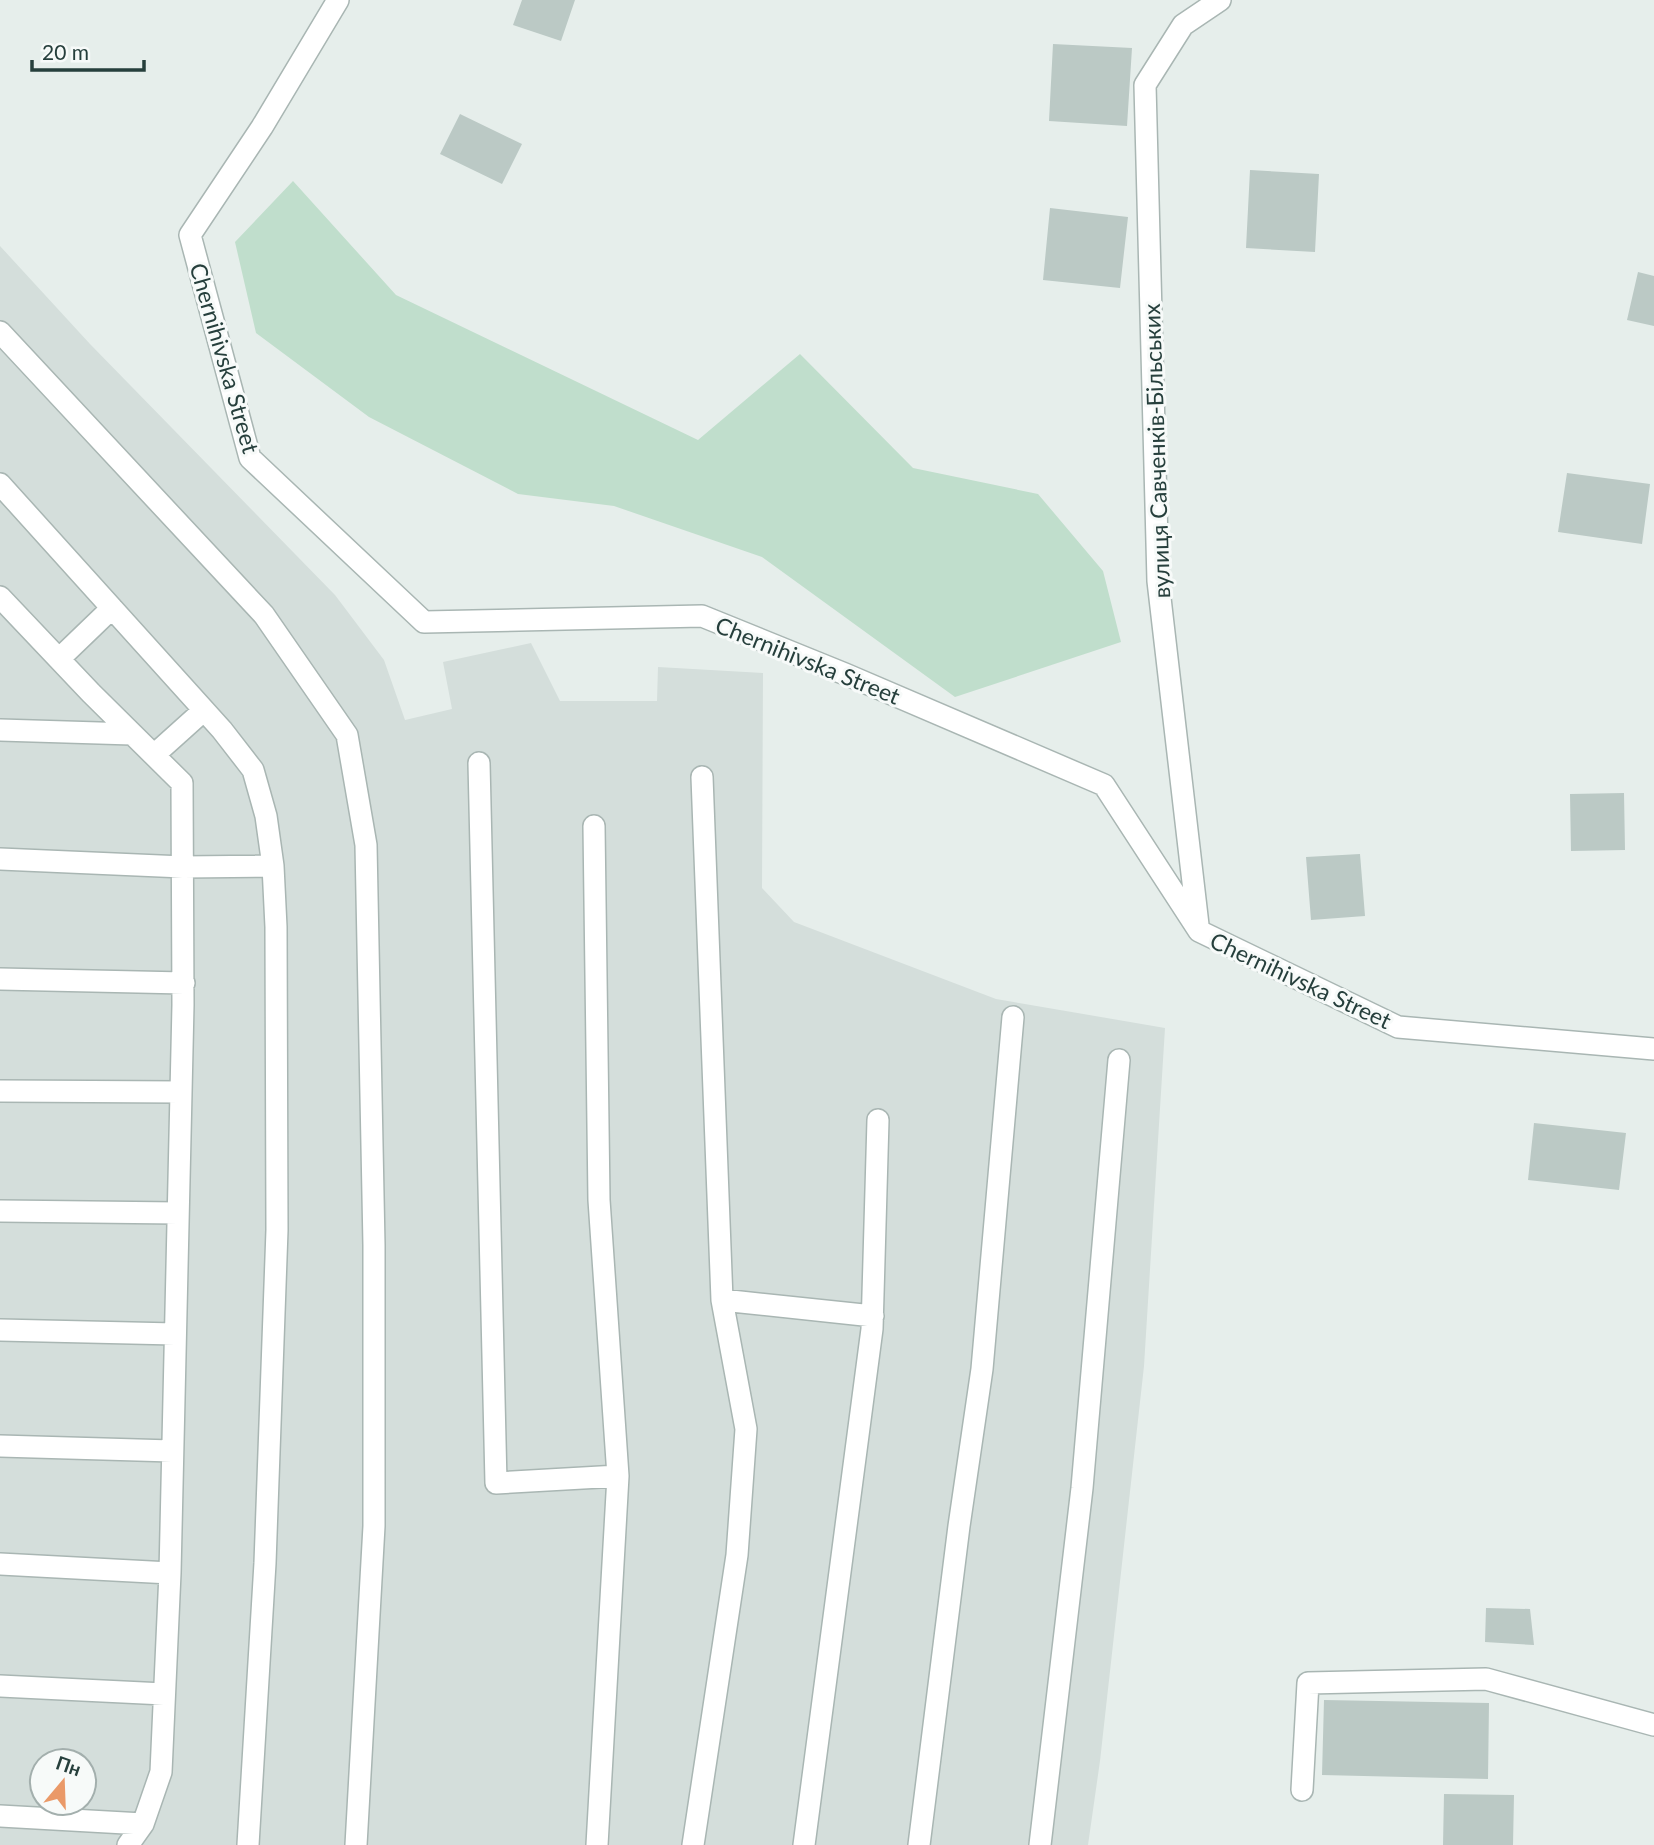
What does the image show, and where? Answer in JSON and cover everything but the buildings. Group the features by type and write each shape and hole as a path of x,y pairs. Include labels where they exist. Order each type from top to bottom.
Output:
{"street":[{"name":"Chernihivska Street","path":"338,0 262,127 190,234 250,458 424,622 702,616 1104,785 1199,931 1398,1027 1654,1049"},
{"name":"вулиця Савченків-Більських","path":"1199,931 1158,581 1145,85 1183,25 1220,0"},
{"path":"0,332 264,615 347,735 366,845 374,1245 374,1526 356,1845"},
{"path":"0,484 222,730 253,770 266,816 273,866 276,941 277,1230 265,1563 248,1845"},
{"path":"3,604 182,783 184,983 170,1573 161,1772 143,1824 128,1845"},
{"path":"59,659 112,608"},
{"path":"154,755 203,711"},
{"path":"0,730 132,734"},
{"path":"479,763 496,1483 618,1476"},
{"path":"693,1845 737,1555 746,1429 722,1300 702,777"},
{"path":"594,826 599,1200 618,1476 597,1845"},
{"path":"0,859 183,867 273,866"},
{"path":"0,979 184,983"},
{"path":"919,1845 959,1526 982,1368 1013,1017"},
{"path":"1040,1845 1082,1488 1119,1060"},
{"path":"0,1091 181,1092"},
{"path":"804,1845 873,1316 878,1120"},
{"path":"0,1211 178,1213"},
{"path":"722,1300 873,1316"},
{"path":"0,1330 175,1334"},
{"path":"0,1446 172,1451"},
{"path":"0,1564 170,1573"},
{"path":"1302,1790 1308,1683 1486,1679 1654,1725"},
{"path":"0,1686 164,1693"},
{"path":"0,1816 143,1824"}],"shaded area":[{"path":"0,246 90,344 335,595 384,660 405,720 452,709 443,662 531,643 560,701 657,701 658,667 763,673 762,888 794,922 996,999 1165,1028 1144,1366 1100,1761 1088,1845 0,1845"}],"green space":[{"path":"293,181 396,295 698,440 800,354 913,468 1038,494 1103,571 1121,642 955,697 762,557 614,506 518,494 369,417 256,333 235,242"}]}
